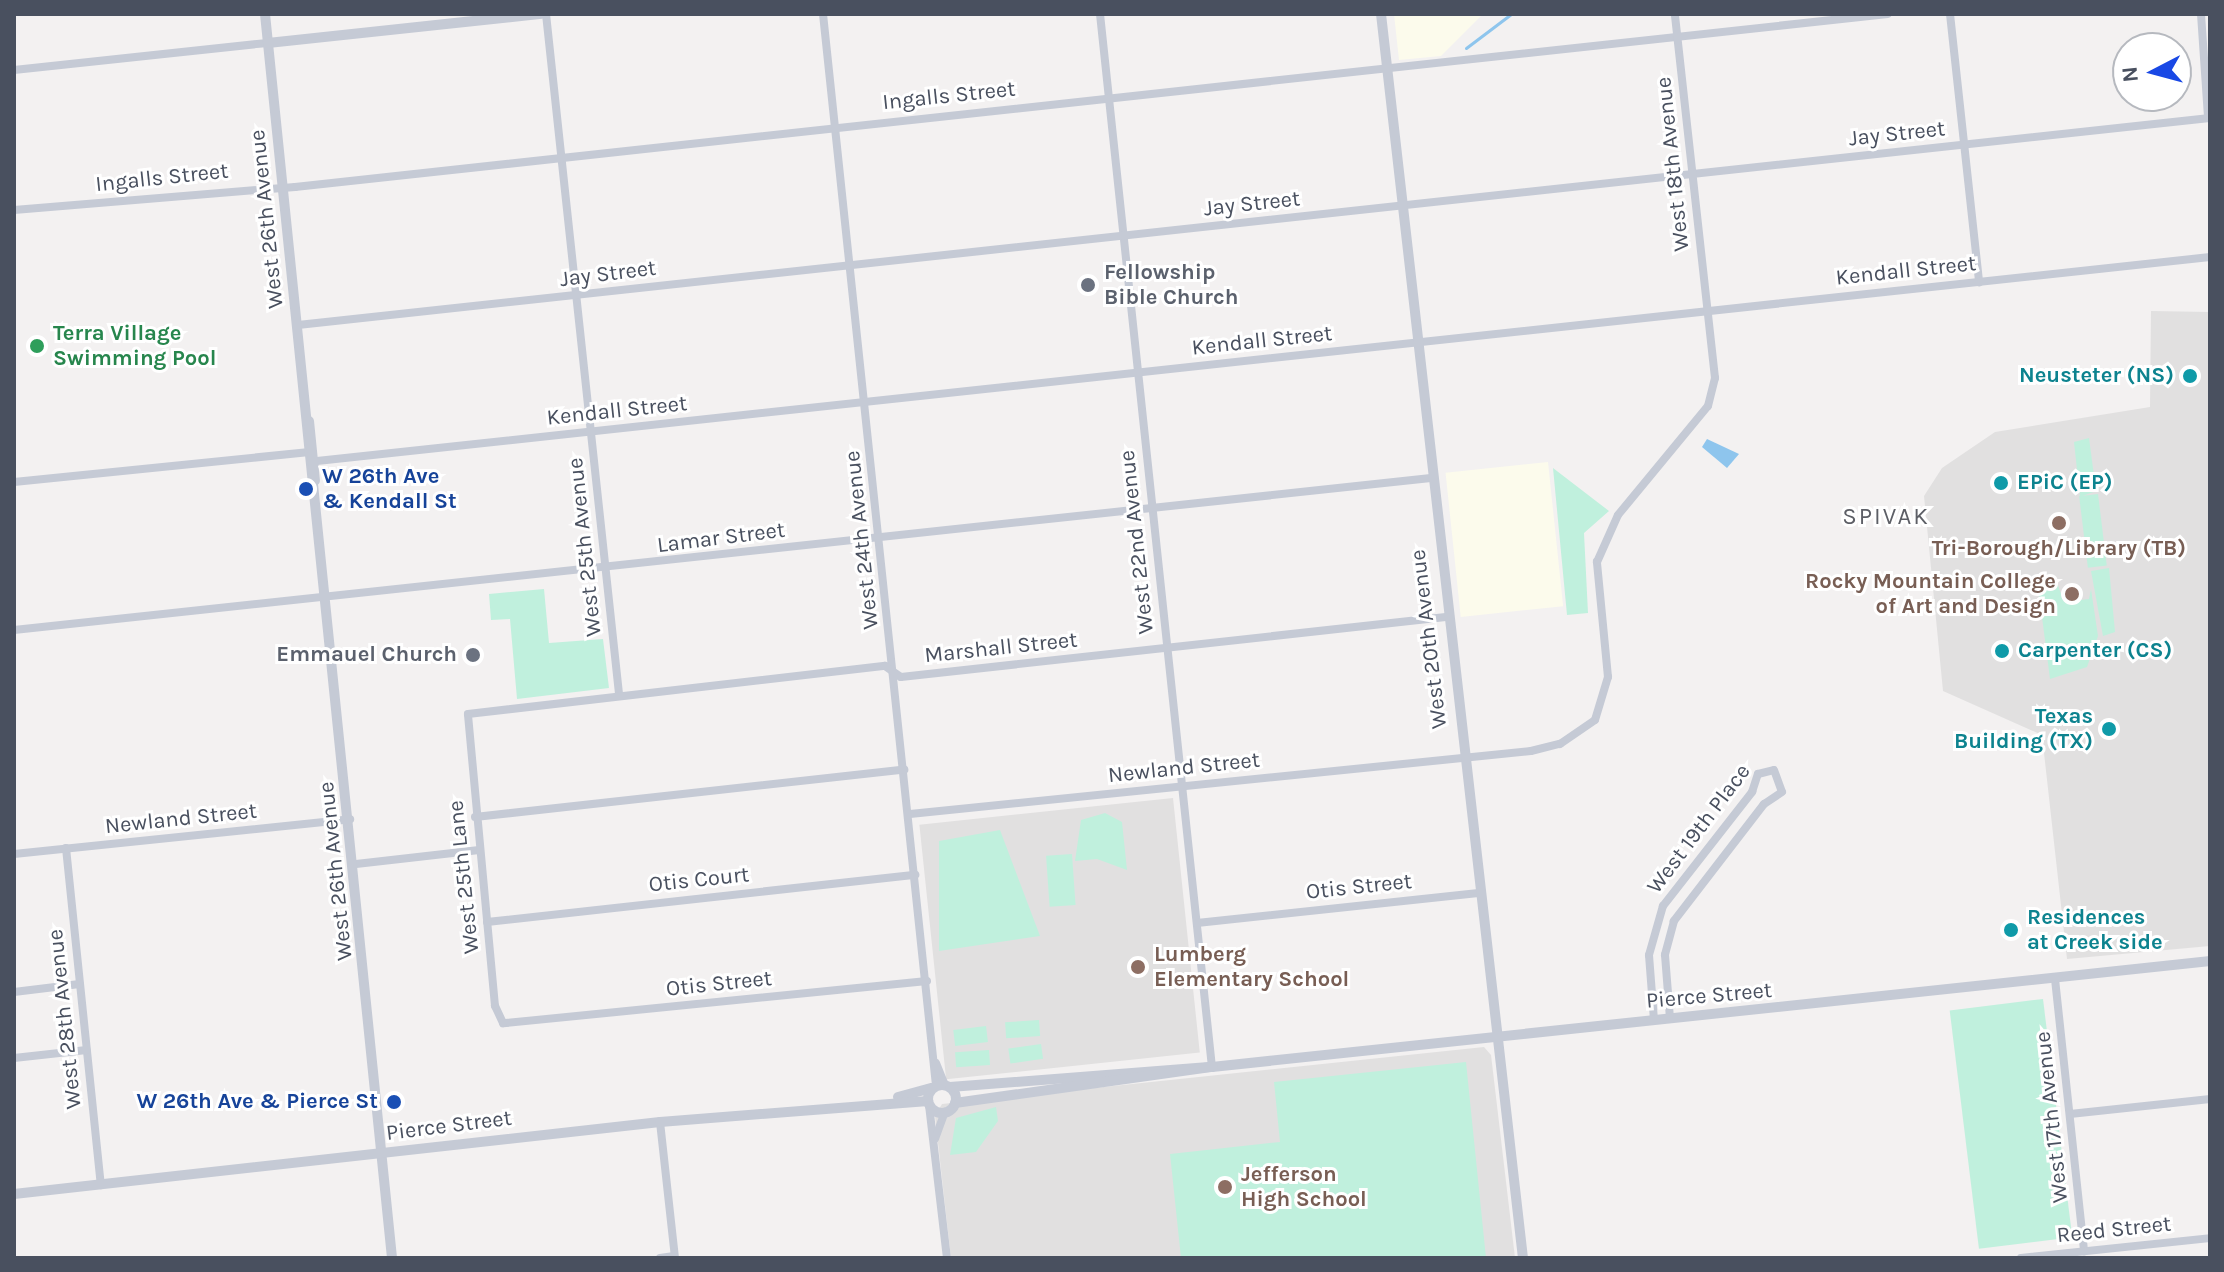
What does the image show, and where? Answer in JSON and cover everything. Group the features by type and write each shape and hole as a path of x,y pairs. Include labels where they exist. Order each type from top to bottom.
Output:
{"street":[{"name":"West 26th Avenue","path":"265,14 309,421 317,461 315,481"},
{"path":"14,70 544,14"},
{"name":"West 25th Avenue","path":"544,14 619,694"},
{"name":"West 24th Avenue","path":"823,14 915,875 941,1086"},
{"name":"West 22nd Avenue","path":"1100,14 1212,1067"},
{"name":"West 20th Avenue","path":"1381,14 1446,617 1478,893 1499,1037 1523,1258"},
{"name":"West 18th Avenue","path":"1675,14 1715,378 1708,406"},
{"name":"Ingalls Street","path":"14,210 561,158 835,125 1888,14"},
{"path":"1950,14 1979,282"},
{"path":"2201,14 2209,118"},
{"name":"Jay Street","path":"298,325 2209,118"},
{"name":"Kendall Street","path":"317,461 2210,257"},
{"name":"Newland Street","path":"910,814 1560,744 1595,720 1608,677 1597,562 1607,535 1708,406"},
{"name":"West 26th Avenue","path":"309,421 309,452 315,481 387,1153 392,1258"},
{"path":"14,482 309,452"},
{"name":"Lamar Street","path":"14,630 606,569 1431,478"},
{"name":"Marshall Street","path":"468,714 619,694 884,666 894,673 1167,648 1446,617"},
{"name":"West 25th Lane","path":"468,714 475,817 498,1016 515,1024"},
{"path":"475,817 904,770"},
{"name":"West 19th Place","path":"1654,1020 1649,955 1663,906 1752,792 1758,774 1774,770 1782,792 1764,804 1674,921 1665,955 1670,1019"},
{"name":"Newland Street","path":"14,854 351,819"},
{"name":"West 28th Avenue","path":"66,848 101,1185"},
{"path":"356,864 479,850"},
{"name":"Otis Court","path":"487,922 915,875"},
{"name":"Otis Street","path":"1197,923 1478,893"},
{"name":"Pierce Street","path":"14,1194 888,1099 941,1086 1212,1067 2210,961"},
{"name":"West 17th Avenue","path":"2055,979 2084,1251"},
{"name":"Otis Street","path":"515,1024 927,981"},
{"path":"14,992 80,984"},
{"path":"14,1058 87,1050"},
{"name":"Pierce Street","path":"955,1103 1212,1067"},
{"path":"934,1140 945,1112 955,1103 941,1086 928,1103 947,1258"},
{"name":"Pierce Street","path":"888,1099 928,1103"},
{"path":"2070,1114 2210,1099"},
{"path":"928,1103 945,1112"},
{"path":"660,1122 674,1257 660,1258"},
{"name":"Reed Street","path":"2021,1258 2210,1238"}],"shaded area":[{"path":"1394,14 1483,14 1441,56 1399,60"},
{"name":"Rocky Mountain College of Art and Design","path":"2151,311 2210,312 2210,946 2067,959 2042,735 1943,691 1924,496 1942,468 1995,432 2150,407"},
{"path":"1548,462 1563,606 1461,617 1446,473"},
{"path":"1173,798 1200,1053 946,1079 919,825"},
{"name":"Jefferson High School","path":"1484,1047 1491,1055 1515,1258 951,1258 935,1116 942,1104"}],"green space":[{"path":"2089,438 2096,491 2080,497 2074,442"},
{"path":"1553,468 1609,511 1584,533 1588,613 1567,615"},
{"path":"2098,494 2107,565 2088,568 2079,496"},
{"path":"2109,568 2115,632 2103,636 2091,571"},
{"path":"2048,580 2056,580 2064,602 2089,599 2091,589 2098,636 2087,667 2050,679 2039,594"},
{"path":"544,589 549,643 603,639 609,688 517,699 510,619 491,620 489,594"},
{"path":"1105,813 1122,822 1127,870 1097,859 1075,861 1081,820"},
{"path":"1000,830 1040,936 939,951 939,841"},
{"path":"1072,854 1076,905 1050,907 1046,856"},
{"path":"2043,999 2072,1237 1979,1249 1950,1010"},
{"path":"1039,1020 1040,1036 1006,1038 1005,1022"},
{"path":"986,1026 988,1042 955,1046 953,1030"},
{"path":"1041,1044 1043,1059 1010,1063 1008,1049"},
{"path":"989,1050 990,1065 956,1067 955,1052"},
{"path":"1466,1062 1486,1258 1181,1258 1170,1154 1280,1142 1274,1082"},
{"path":"996,1107 998,1121 976,1152 950,1155 956,1118"}],"water":[{"path":"1707,439 1739,454 1727,468 1702,447"}],"waterway":[{"path":"1466,48 1511,14"}],"place":[{"name":"Fellowship Bible Church","path":"1088,285"},
{"name":"Terra Village Swimming Pool","path":"37,346"},
{"name":"Neusteter (NS)","path":"2190,376"},
{"name":"EPiC (EP)","path":"2001,483"},
{"name":"W 26th Ave & Kendall St","path":"306,489"},
{"name":"Tri-Borough/Library (TB)","path":"2059,523"},
{"name":"Rocky Mountain College of Art and Design","path":"2072,594"},
{"name":"Carpenter (CS)","path":"2002,651"},
{"name":"Emmauel Church","path":"473,655"},
{"name":"Texas Building (TX)","path":"2109,729"},
{"name":"Residences at Creek side","path":"2011,930"},
{"name":"Lumberg Elementary School","path":"1138,967"},
{"name":"W 26th Ave & Pierce St","path":"394,1102"},
{"name":"Jefferson High School","path":"1225,1187"}],"district":[{"name":"SPIVAK","path":"1886,517"}]}
